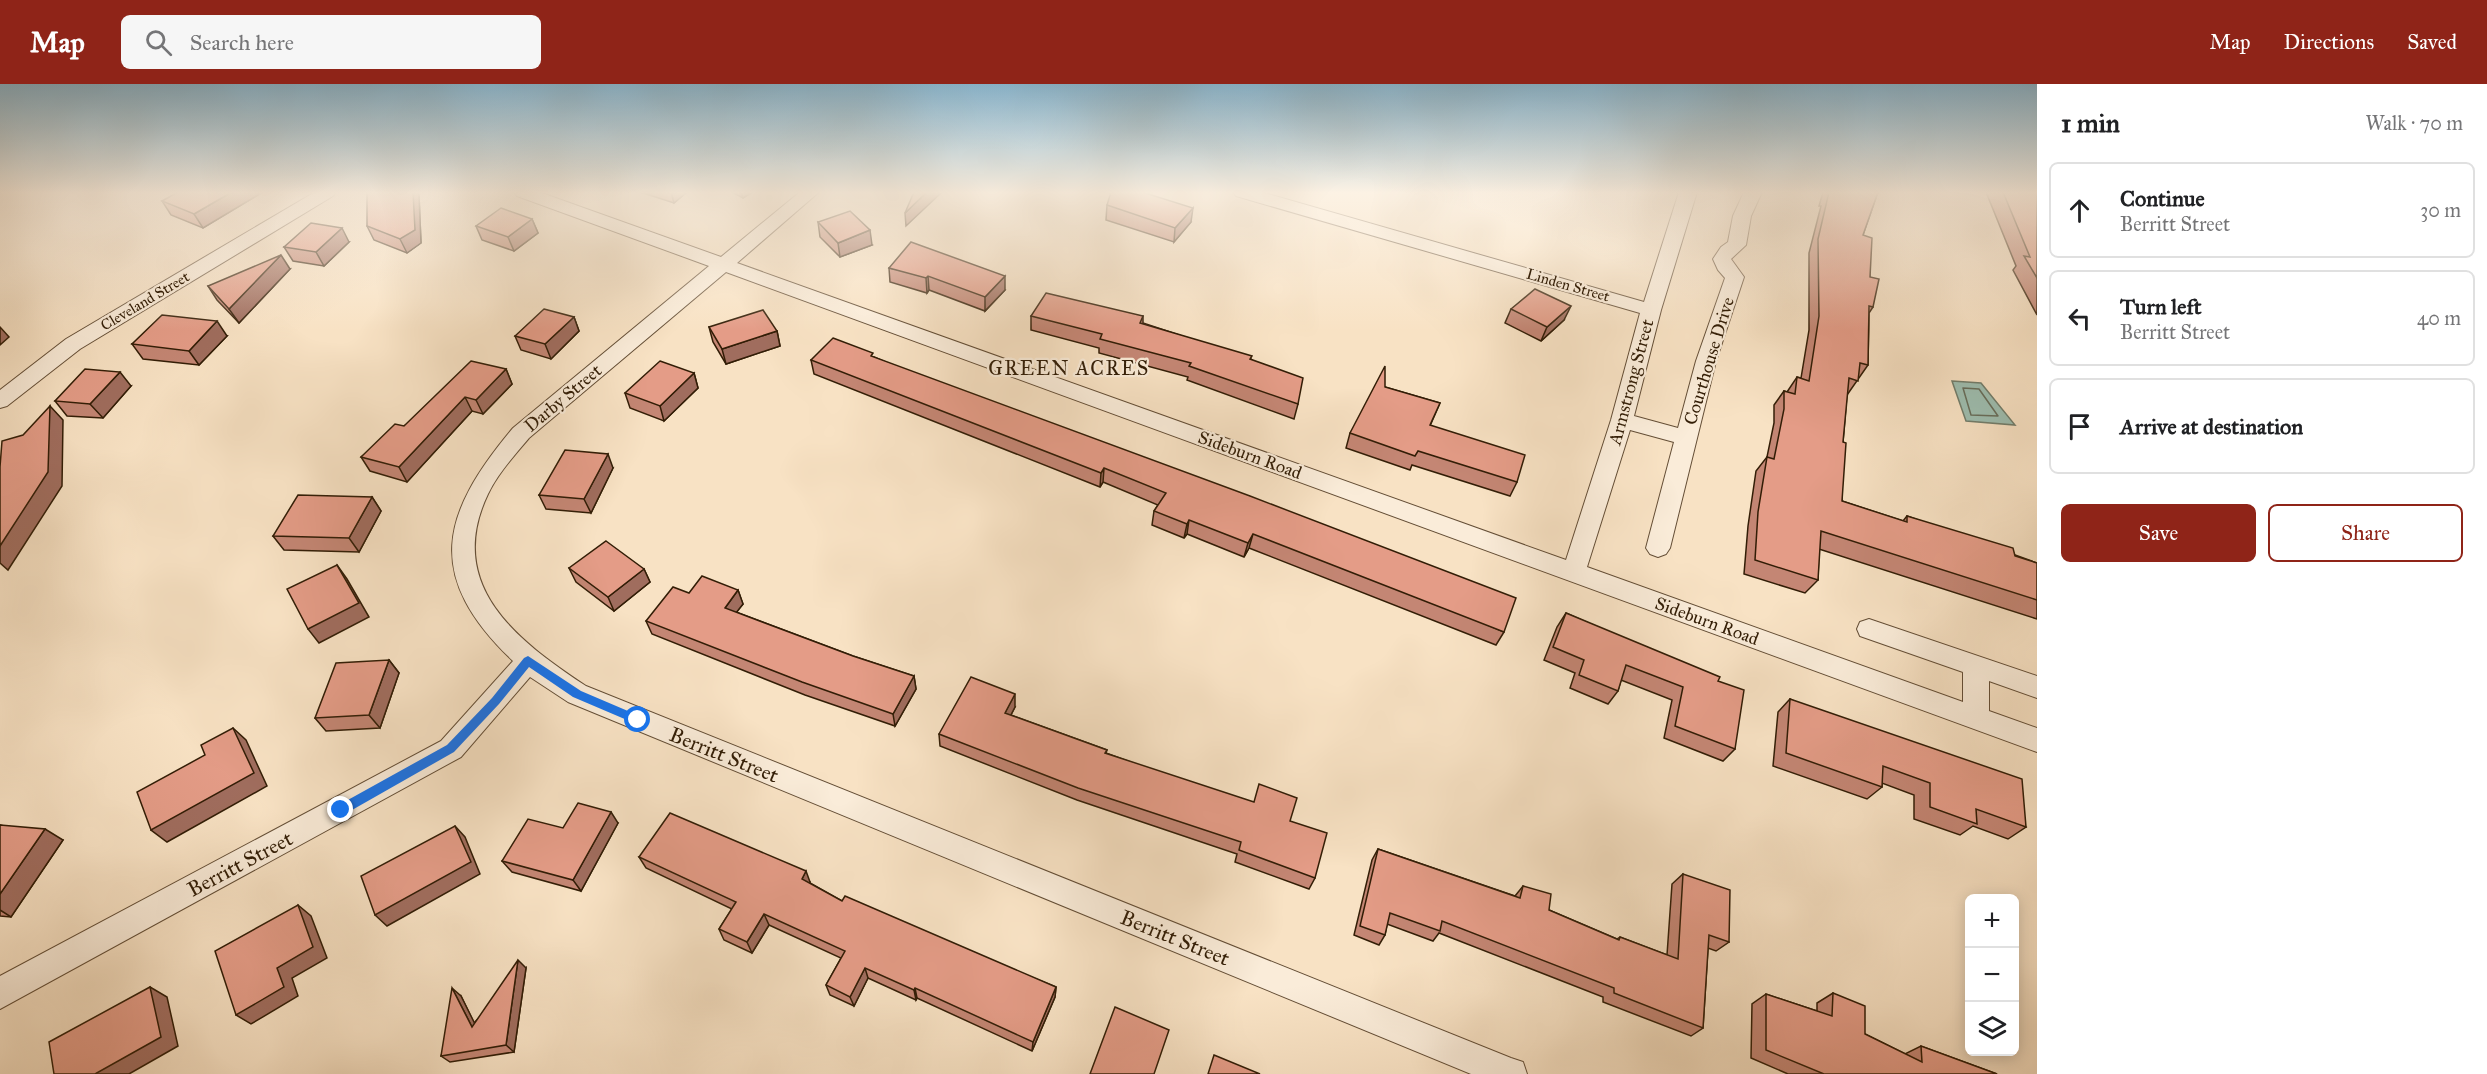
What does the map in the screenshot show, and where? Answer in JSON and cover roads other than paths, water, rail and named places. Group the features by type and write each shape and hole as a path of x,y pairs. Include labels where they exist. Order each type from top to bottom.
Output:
{"street":[{"name":"Cleveland Street","path":"0,401 73,344 250,238"},
{"name":"Sideburn Road","path":"651,238 2037,740"},
{"name":"Darby Street","path":"528,661 486,618 466,578 463,554 464,529 471,503 480,484 500,456 521,433 756,238"},
{"name":"Linden Street","path":"1405,238 1651,310"},
{"name":"Armstrong Street","path":"1574,572 1622,420 1651,310 1674,238"},
{"name":"Courthouse Drive","path":"1658,548 1706,361 1735,277 1726,270 1722,259 1727,251 1737,245 1738,238"},
{"name":"Courthouse Drive","path":"1622,420 1686,438"},
{"path":"1869,629 2037,687"},
{"name":"Berritt Street","path":"0,993 451,749 528,661 577,694 638,720 1511,1074"},
{"path":"1976,666 1976,717"}],"water":[{"path":"1952,381 1981,383 2015,425 1966,421"}],"district":[{"name":"GREEN ACRES","path":"1069,368"}]}
